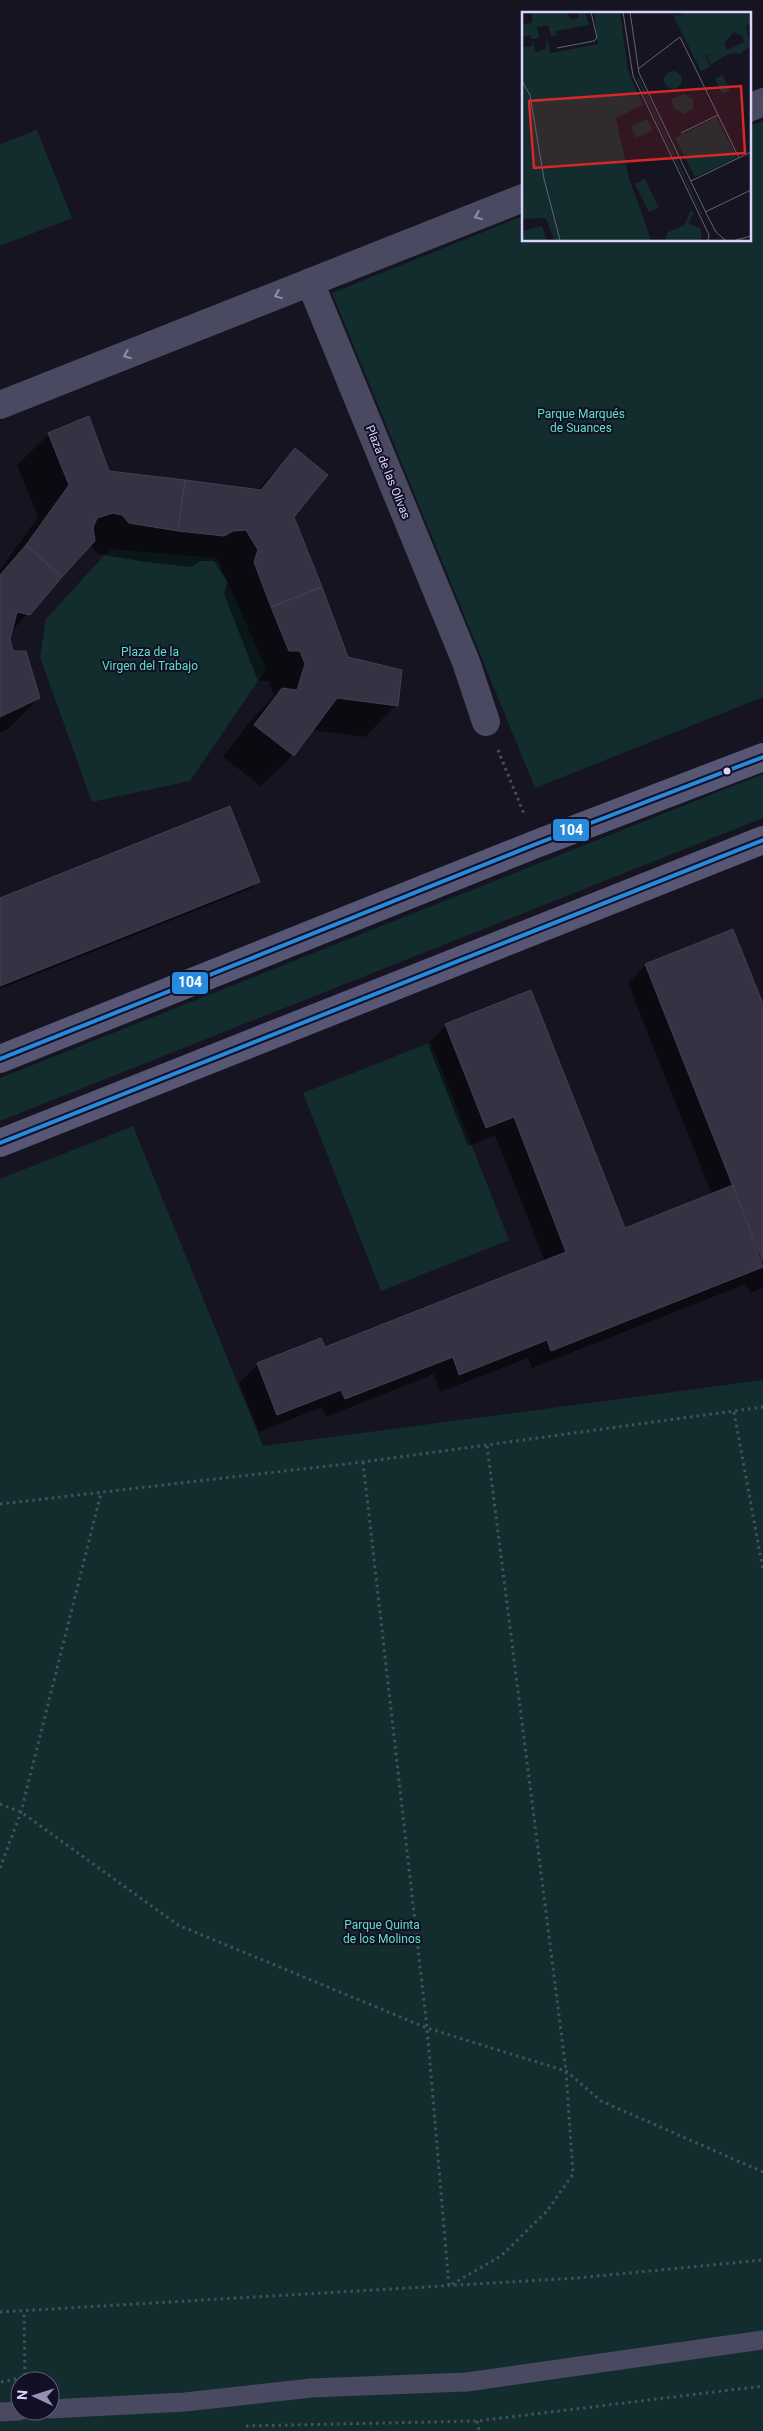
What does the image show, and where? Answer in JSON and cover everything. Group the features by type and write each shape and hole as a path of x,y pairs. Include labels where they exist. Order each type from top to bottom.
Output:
{"main road":[{"path":"0,1059 536,844 763,758"},
{"path":"0,1143 763,840"}],"street":[{"path":"750,108 763,102"},
{"path":"0,405 522,198"},
{"name":"Plaza de las Olivas","path":"310,282 466,662 486,722"}],"lane":[{"path":"60,2408 186,2402 311,2388 467,2382 763,2340"}],"path":[{"path":"486,722 536,844"},
{"path":"0,1504 363,1462 763,1407"},
{"path":"734,1412 763,1570"},
{"path":"450,2286 501,2256 547,2211 573,2174 566,2071 487,1445"},
{"path":"363,1462 427,2028 450,2286"},
{"path":"0,1868 21,1812 101,1493"},
{"path":"0,1804 21,1812 178,1925 427,2028 566,2071 602,2101 763,2172"},
{"path":"0,2312 577,2278 763,2260"},
{"path":"0,2382 25,2377 24,2310"},
{"path":"479,2431 477,2421 763,2386"}],"green space":[{"name":"Parque Marqués de Suances","path":"763,121 763,697 535,788 332,293 522,216 522,241 750,241 750,126"},
{"path":"37,130 72,218 0,246 0,144"},
{"name":"Plaza de la Virgen del Trabajo","path":"110,549 217,558 266,669 190,781 92,802 40,657 46,619"},
{"path":"763,774 763,818 0,1121 0,1078"},
{"path":"431,1042 509,1240 381,1291 303,1093"},
{"name":"Parque Quinta de los Molinos","path":"133,1126 263,1446 763,1380 763,2431 0,2431 0,1179"}],"building":[{"path":"89,416 109,471 185,480 178,531 129,523 122,515 113,513 97,518 93,528 95,541 62,577 26,545 69,485 48,433"},
{"path":"295,448 328,475 294,517 322,587 271,607 254,562 258,550 246,530 233,531 224,536 178,531 185,480 261,490"},
{"path":"26,545 62,577 30,615 17,612 10,639 13,651 26,651 40,698 0,717 0,575"},
{"path":"322,587 348,657 402,670 398,706 337,698 294,756 254,725 282,688 297,690 305,664 300,651 289,651 271,607"},
{"path":"230,806 260,882 0,986 0,898"},
{"path":"733,929 763,1004 763,1262 645,964"},
{"path":"531,990 625,1228 733,1185 763,1267 551,1351 547,1340 459,1375 453,1357 345,1399 341,1390 277,1415 257,1363 321,1338 325,1347 566,1252 514,1117 486,1128 445,1024"}],"transit line":[{"name":"104","path":"0,1059 536,844 763,757"},
{"name":"104","path":"0,1143 763,840"}]}
